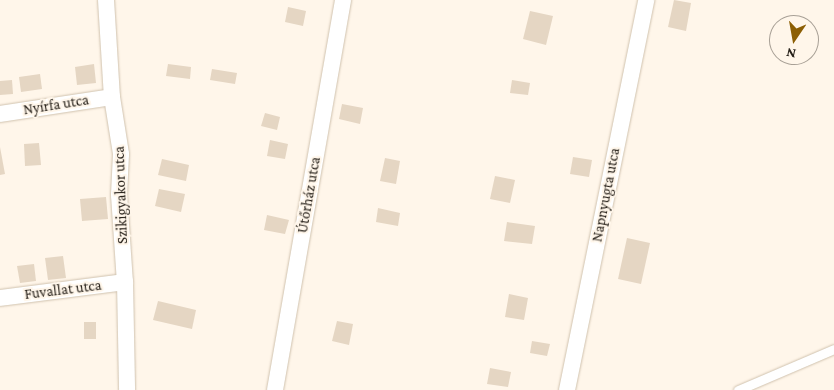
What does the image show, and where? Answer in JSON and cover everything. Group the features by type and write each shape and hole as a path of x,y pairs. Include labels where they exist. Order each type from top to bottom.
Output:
{"street":[{"name":"Szikigyakor utca","path":"106,0 112,97 121,154 118,195 125,282 128,390"},
{"name":"Útőrház utca","path":"275,390 343,0"},
{"name":"Napnyugta utca","path":"567,390 646,0"},
{"name":"Nyírfa utca","path":"0,114 112,97"},
{"name":"Fuvallat utca","path":"0,298 125,282"}],"lane":[{"path":"738,390 834,349"}],"building":[{"path":"674,0 691,3 686,31 668,27"},
{"path":"288,7 306,11 303,26 285,22"},
{"path":"530,11 553,16 546,45 523,39"},
{"path":"94,64 96,83 77,85 75,67"},
{"path":"168,64 191,67 190,79 166,76"},
{"path":"212,69 237,73 235,84 210,80"},
{"path":"40,74 42,89 21,92 19,77"},
{"path":"12,80 13,94 0,95 0,81"},
{"path":"512,80 530,83 528,95 510,93"},
{"path":"342,104 363,108 360,124 339,119"},
{"path":"265,113 280,117 277,130 261,126"},
{"path":"270,140 288,144 285,159 267,156"},
{"path":"39,143 41,165 25,166 24,144"},
{"path":"0,147 5,174 0,175"},
{"path":"573,157 592,160 589,177 570,174"},
{"path":"385,158 400,161 396,184 380,181"},
{"path":"162,159 189,165 186,181 158,175"},
{"path":"495,176 515,180 510,203 490,199"},
{"path":"159,189 185,194 181,212 155,206"},
{"path":"106,197 108,219 82,221 80,199"},
{"path":"378,208 400,213 398,226 376,222"},
{"path":"267,215 289,220 285,234 264,230"},
{"path":"507,222 535,226 532,244 504,241"},
{"path":"627,238 650,243 641,284 618,279"},
{"path":"63,256 66,278 48,280 45,258"},
{"path":"34,264 36,281 20,283 17,266"},
{"path":"509,294 528,298 524,320 505,317"},
{"path":"158,301 196,310 192,329 153,320"},
{"path":"337,321 353,324 349,345 332,341"},
{"path":"84,322 96,322 96,339 84,339"},
{"path":"532,341 550,344 547,356 530,353"},
{"path":"490,368 511,372 508,387 487,384"}]}
